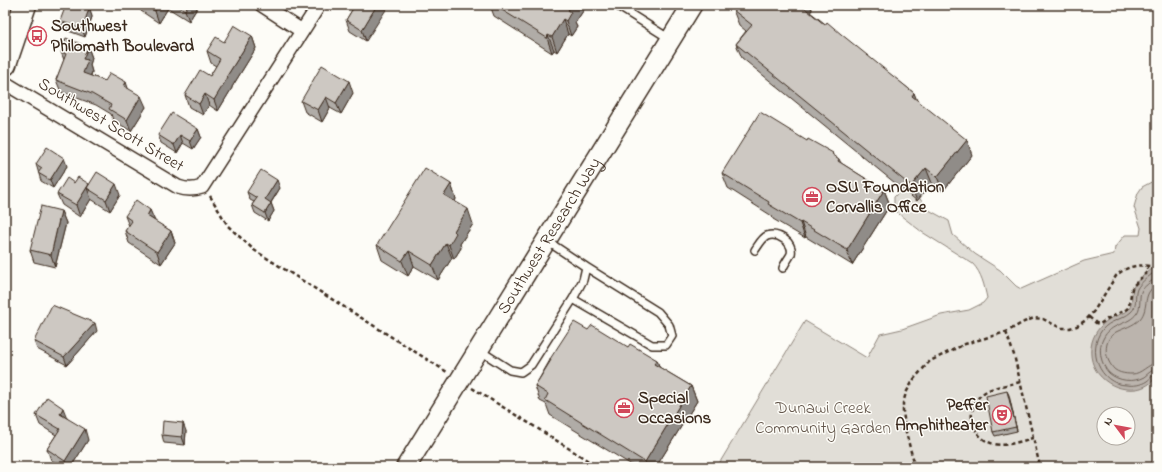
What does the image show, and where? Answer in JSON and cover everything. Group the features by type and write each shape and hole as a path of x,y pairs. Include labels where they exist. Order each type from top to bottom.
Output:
{"highway":[{"path":"5,26 8,5"},
{"path":"5,64 25,5"}],"street":[{"path":"262,5 302,31"},
{"path":"202,186 319,5"},
{"name":"Southwest Research Way","path":"406,467 692,5"},
{"name":"Southwest Scott Street","path":"5,83 178,187 195,189 202,186"}],"lane":[{"path":"616,5 671,39"},
{"path":"755,250 764,238 769,235 775,235 783,238 791,247 791,253 783,268"},
{"path":"547,241 658,312 669,325 672,336 666,345 652,345 573,298"},
{"path":"479,350 510,370 521,372 531,365 573,298 583,280 586,267"}],"path":[{"path":"202,186 228,226 254,250 598,467"},
{"path":"916,467 910,452 903,412 903,403 906,393 914,380 930,361 965,344 1006,332 1034,318 1043,319 1061,328 1070,328 1082,323 1089,317 1120,272 1134,266 1148,265 1157,268"},
{"path":"1089,317 1096,323 1100,324 1107,318 1127,309 1129,306 1132,288 1136,281 1148,271 1148,265"},
{"path":"1006,332 1014,355 1040,467"},
{"path":"1020,382 991,389 980,395 972,407 972,424 977,434 982,439 993,444 1000,445 1033,438"}],"green space":[{"name":"Dunawi Creek Community Garden","path":"1157,179 1157,467 717,467 805,321 867,358 880,334 902,329 941,315 969,310 983,303 987,298 981,276 973,264 922,232 895,210 894,197 899,192 906,190 918,196 927,209 949,221 953,235 975,254 1000,270 1021,289 1084,261 1114,254 1115,247 1125,235 1140,235 1141,228 1134,207 1138,193 1142,187"}],"water":[{"path":"1152,269 1157,271 1157,377 1142,388 1126,389 1117,387 1108,383 1096,370 1092,362 1092,342 1095,334 1103,324 1109,319 1129,309 1134,285 1141,277"}],"building":[{"path":"66,5 85,5 84,7 89,9 82,29 60,21"},
{"path":"145,5 159,5 155,11"},
{"path":"177,5 188,5 185,10"},
{"path":"355,5 377,5 362,30 346,20"},
{"path":"494,5 572,5 568,10 571,12 566,21 563,19 552,37 548,35 547,38"},
{"path":"738,5 801,5 825,25 827,22 914,93 912,96 967,140 937,177 926,168 911,186 736,44 752,25 733,10"},
{"path":"234,25 252,36 214,100 205,94 199,104 185,95 200,70 210,76 220,59 207,51 216,37 224,42"},
{"path":"66,38 88,47 83,59 88,60 83,73 105,81 110,73 126,82 124,86 141,96 127,120 109,109 111,105 92,94 56,80 66,54 61,52"},
{"path":"322,65 349,81 336,103 326,97 318,110 301,101"},
{"path":"760,112 807,141 808,139 833,153 832,154 839,159 838,161 884,190 847,250 768,204 769,202 722,173"},
{"path":"172,113 198,129 190,141 180,135 174,145 158,135"},
{"path":"47,147 64,158 50,180 38,173 42,168 36,164"},
{"path":"425,168 451,184 444,195 468,209 454,231 456,233 449,245 446,243 432,265 409,251 402,261 377,245"},
{"path":"261,170 277,180 265,199 271,203 265,213 252,205 257,198 247,192"},
{"path":"97,172 116,184 106,200 87,188"},
{"path":"78,177 89,184 76,205 57,194 67,178 74,183"},
{"path":"136,200 150,210 147,216 171,231 157,252 125,231 132,221 125,216"},
{"path":"41,206 61,211 51,255 30,250"},
{"path":"52,305 95,323 64,357 34,341"},
{"path":"574,322 588,330 592,325 628,347 630,344 657,360 654,364 691,386 645,462 545,400 548,394 535,386 551,360 550,359"},
{"name":"Peffer Amphitheater","path":"1007,391 1016,427 993,432 986,396"},
{"path":"47,397 63,408 60,414 85,429 65,461 47,449 60,429 36,415"},
{"path":"163,421 183,423 182,437 162,435"},
{"path":"5,463 17,466 17,467 5,467"}],"place":[{"name":"Southwest Philomath Boulevard","path":"37,36"},
{"name":"OSU Foundation Corvallis Office","path":"812,197"},
{"name":"Special Occasions","path":"624,408"},
{"name":"Peffer Amphitheater","path":"1002,415"}]}
